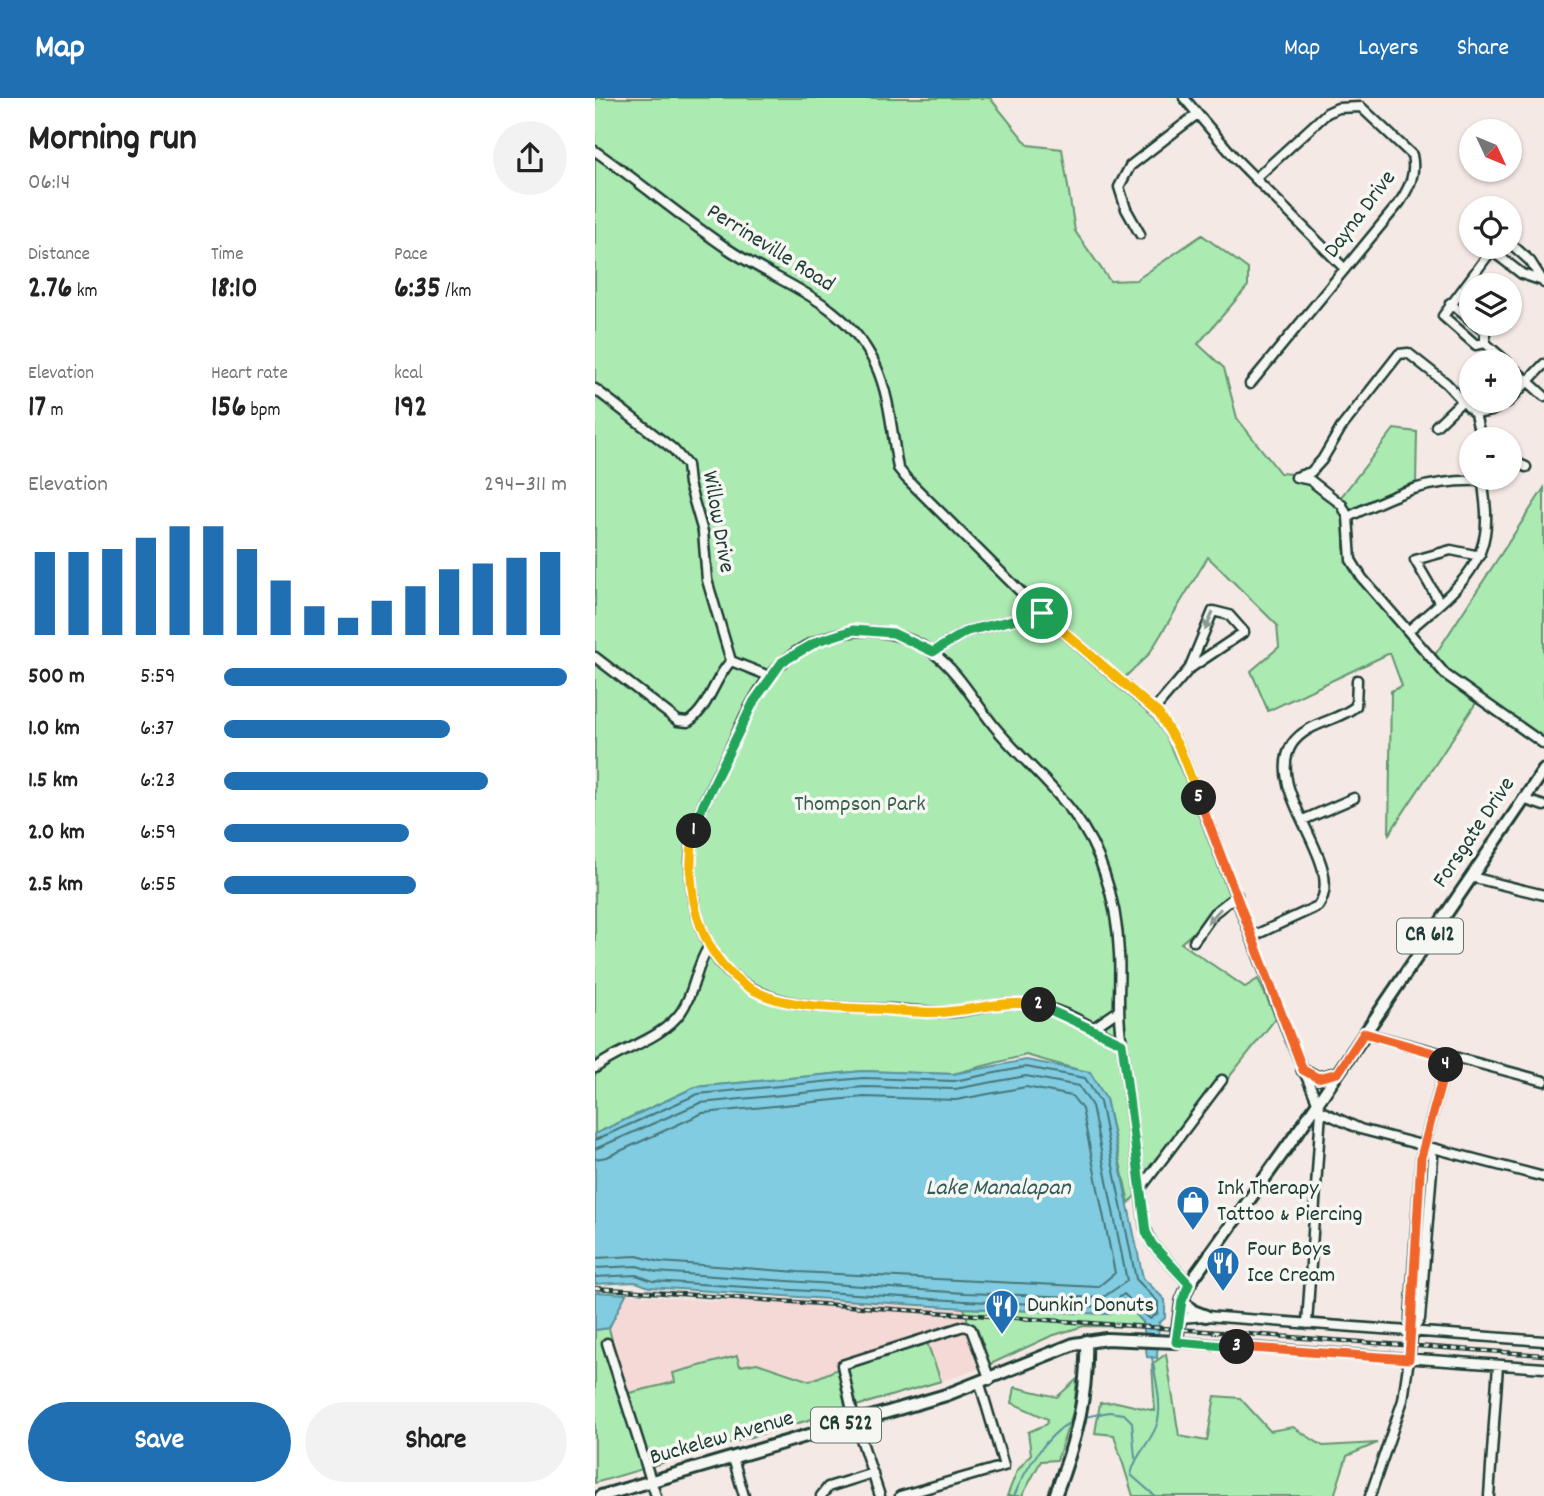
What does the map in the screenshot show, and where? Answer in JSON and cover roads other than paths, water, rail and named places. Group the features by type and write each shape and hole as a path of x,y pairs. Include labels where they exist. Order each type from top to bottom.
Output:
{"main road":[{"name":"Forsgate Drive","path":"1176,1342 1182,1301 1189,1284 1319,1107 1364,1033 1544,770"},
{"path":"1303,1070 1318,1078 1338,1073"},
{"path":"1182,1301 1193,1311 1206,1316"},
{"path":"1055,1496 1080,1424 1086,1341"},
{"name":"Buckelew Avenue","path":"601,1496 856,1423 985,1382 1086,1341 1176,1342"}],"street":[{"path":"1184,98 1196,115 1345,269"},
{"name":"Dayna Drive","path":"1250,384 1405,194 1414,176 1412,155 1361,107 1338,108 1327,113 1256,178"},
{"path":"1140,234 1126,209 1119,187 1130,166 1196,115"},
{"name":"Perrineville Road","path":"595,151 752,266 825,303 844,321 875,363 882,382 898,468 918,492 1042,613 1154,710 1179,747 1319,1107"},
{"path":"1522,254 1542,281"},
{"path":"1484,259 1443,316 1476,345 1485,343"},
{"path":"1505,259 1522,274 1542,281"},
{"path":"1450,303 1459,310"},
{"path":"1485,336 1485,343 1493,350"},
{"path":"1459,397 1408,353 1399,354 1341,428 1322,460 1311,472 1296,477 1315,483 1342,505 1348,517 1351,560 1362,578 1446,675 1544,744"},
{"path":"1522,388 1544,364"},
{"path":"1522,375 1544,396"},
{"name":"Willow Drive","path":"595,388 673,449 687,465 689,485 703,532 707,580 731,661"},
{"path":"1436,426 1459,404"},
{"path":"1478,427 1475,414 1480,413"},
{"path":"1522,465 1526,467"},
{"path":"1348,517 1404,490 1426,483 1459,481"},
{"path":"1408,631 1464,581 1480,556 1487,523 1484,490"},
{"path":"1440,603 1415,560 1451,550 1480,556"},
{"path":"1154,710 1189,669 1244,632 1229,615 1213,611 1189,669"},
{"path":"933,652 967,631 1042,613"},
{"path":"1122,1043 1038,1005 986,1004 950,1012 819,1007 782,1001 754,991 729,974 708,948 696,912 690,860 693,832 730,748 769,676 799,650 853,630 893,633 933,652 965,686 1021,756 1067,801 1094,843 1114,908 1118,935 1118,1011 1122,1043 1140,1189 1145,1227 1152,1244 1189,1284"},
{"path":"595,657 678,721 688,722 705,706 722,670 731,661 769,676"},
{"path":"1253,936 1318,906 1324,897 1325,877 1289,786 1288,754 1292,744 1308,729 1356,706 1357,680"},
{"path":"1303,820 1354,798"},
{"path":"1523,799 1544,806"},
{"path":"1471,877 1544,895"},
{"path":"1194,942 1215,913 1237,895"},
{"path":"595,1068 673,1021 685,1004 697,964 708,948"},
{"path":"1093,1028 1118,1011"},
{"path":"1364,1033 1544,1081"},
{"path":"1370,1496 1403,1400 1413,1331 1410,1319 1421,1157 1448,1057"},
{"path":"1140,1189 1222,1080"},
{"path":"1307,1324 1319,1107 1352,1127 1544,1177"},
{"path":"1180,1318 1206,1316 1544,1341"},
{"path":"880,1496 841,1371 845,1362 969,1326 1004,1466 900,1496"},
{"name":"CR 522","path":"1176,1342 1544,1368"},
{"path":"607,1343 656,1496"},
{"path":"1489,1496 1497,1365"},
{"path":"733,1458 744,1496"},
{"path":"821,1496 828,1487 873,1473"}],"water":[{"name":"Lake Manalapan","path":"1026,1060 1090,1072 1106,1099 1143,1278 1165,1300 1165,1318 1159,1323 1157,1358 1147,1357 1143,1322 1123,1300 1110,1314 964,1308 649,1287 636,1282 595,1284 595,1134 695,1087 863,1071 953,1074"},
{"path":"595,1292 626,1294 609,1328 595,1330"}],"waterway":[{"path":"1152,1357 1158,1392 1158,1419 1131,1475 1155,1496"},
{"path":"1085,1417 1109,1412 1124,1414 1132,1422 1135,1458"},
{"path":"1014,1496 1024,1475 1046,1443 1073,1421"}],"railway":[{"path":"595,1288 1544,1355"}],"place":[{"name":"Ink Therapy Tattoo & Piercing","path":"1193,1232"},
{"name":"Four Boys Ice Cream","path":"1223,1293"},
{"name":"Dunkin' Donuts","path":"1002,1336"}],"park label":[{"name":"Thompson Park","path":"860,805"}]}
